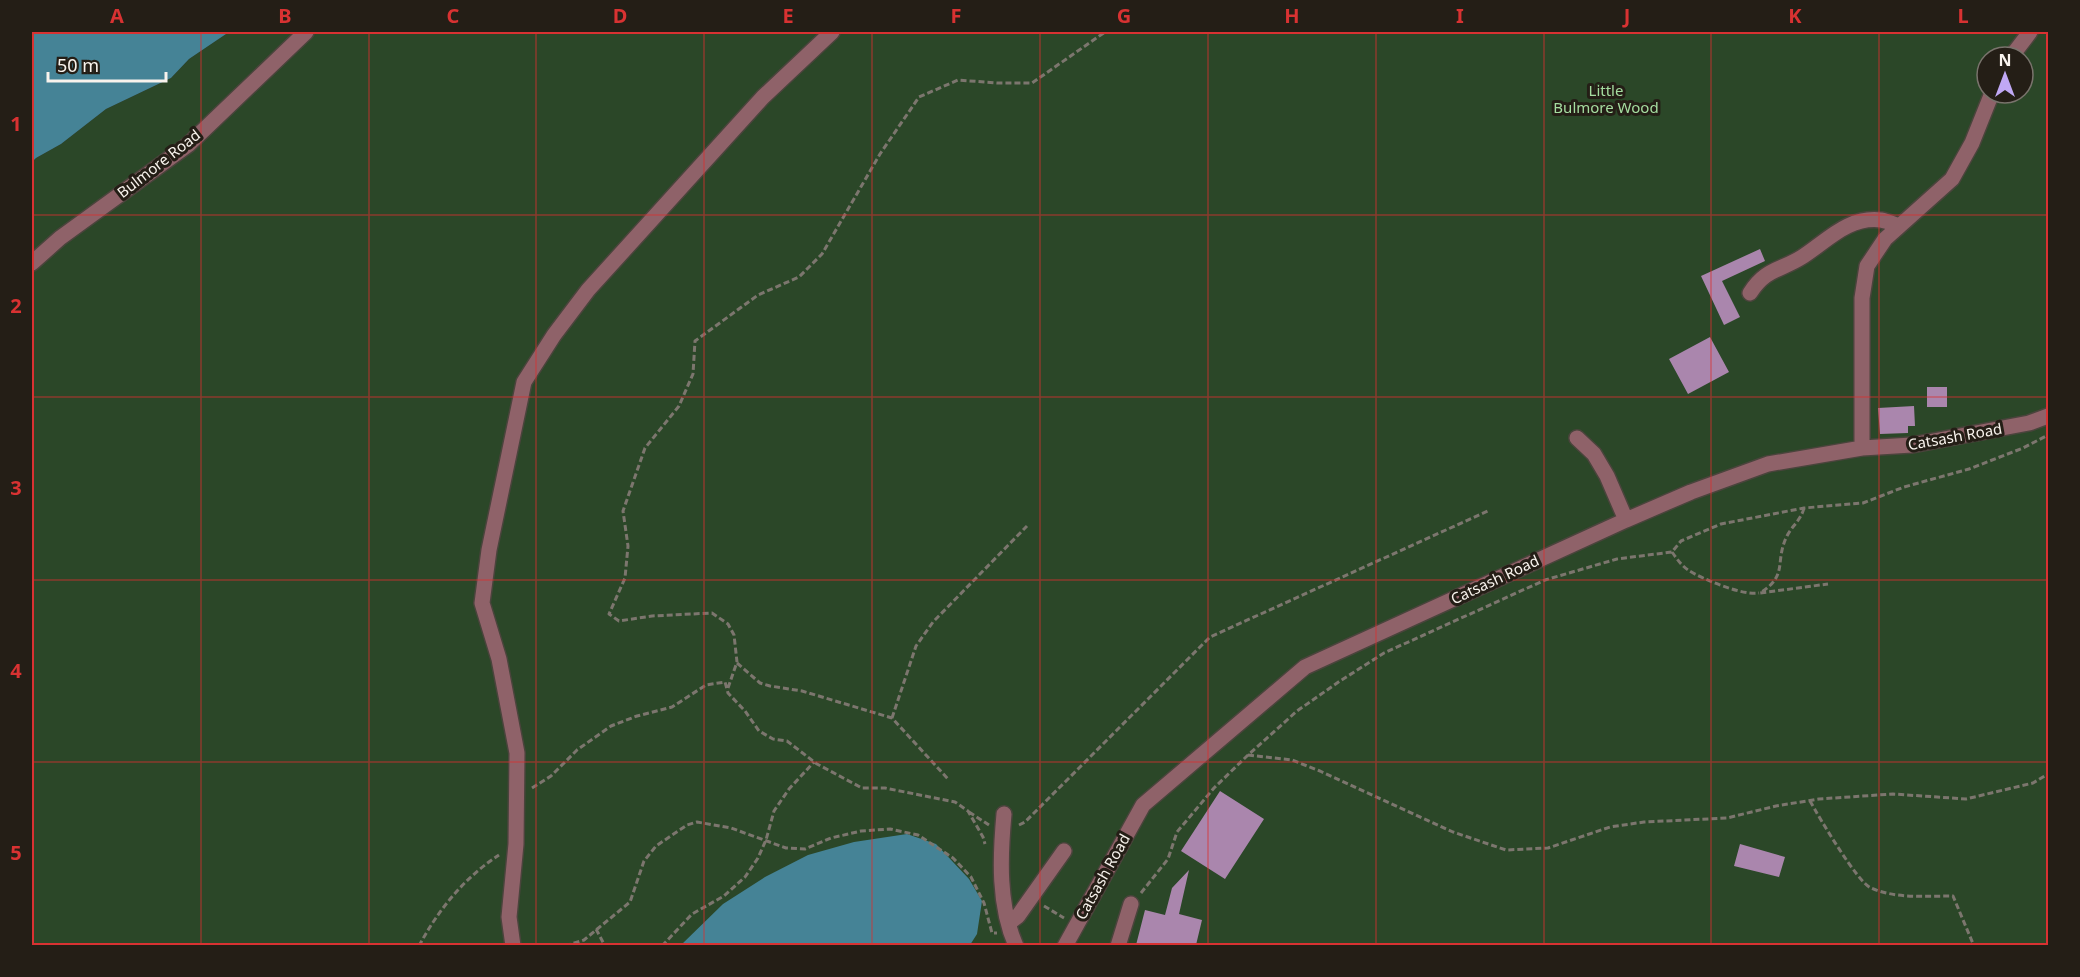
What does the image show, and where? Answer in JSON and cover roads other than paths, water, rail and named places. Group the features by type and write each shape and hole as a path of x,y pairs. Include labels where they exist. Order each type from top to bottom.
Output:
{"street":[{"name":"Bulmore Road","path":"32,263 60,238 188,145 306,32"},
{"path":"513,945 509,917 516,844 517,753 499,659 482,603 489,550 524,382 554,334 588,290 763,97 832,32"},
{"path":"2020,45 2030,32"},
{"path":"1862,448 1862,298 1868,266 1885,239 1952,179 1972,143 1987,105"},
{"path":"1750,293 1759,280 1779,267 1800,258 1841,228 1881,220 1899,226"},
{"name":"Catsash Road","path":"1065,945 1143,805 1305,667 1626,520 1691,492 1768,464 1862,448 1912,445 2029,423 2049,416"},
{"path":"1577,438 1594,454 1626,520"},
{"path":"1004,821 1000,857 1012,934"},
{"path":"1012,934 1018,916 1064,851"},
{"path":"1118,945 1131,904"}],"water":[{"path":"32,32 229,32 189,59 171,78 106,109 61,144 32,162"},
{"path":"907,834 936,844 969,879 982,901 977,934 970,945 681,945 723,904 765,877 808,855 854,842"}],"park label":[{"name":"Little Bulmore Wood","path":"1606,100"}]}
